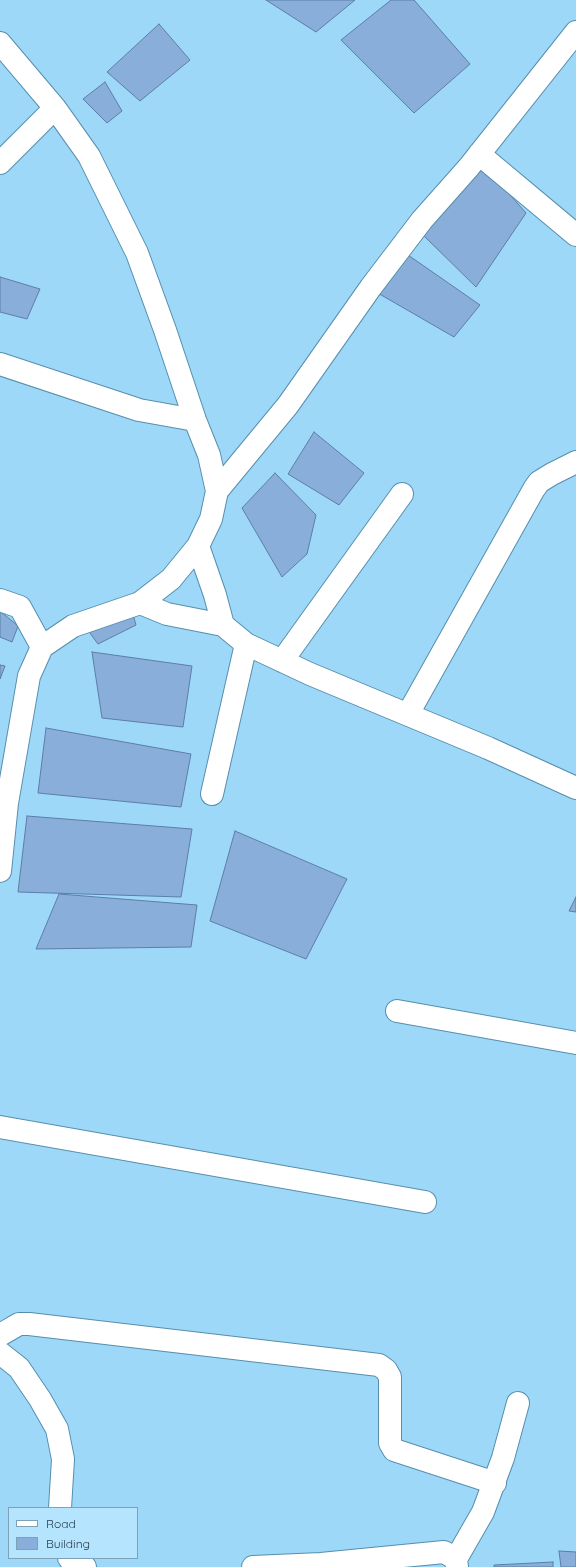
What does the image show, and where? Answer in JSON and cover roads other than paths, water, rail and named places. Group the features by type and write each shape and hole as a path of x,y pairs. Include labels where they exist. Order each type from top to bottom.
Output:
{"street":[{"path":"217,491 288,405 371,287 422,220 479,154 576,32"},
{"path":"0,43 54,108 89,156 137,253 195,420 209,455 217,491 211,519 198,546 171,579 140,603 73,626 42,647 29,676 3,802 0,871"},
{"path":"0,163 54,108"},
{"path":"479,154 576,235"},
{"path":"0,364 139,410 195,420"},
{"path":"408,714 539,482 576,462"},
{"path":"282,661 402,494"},
{"path":"198,546 224,625"},
{"path":"0,600 20,607 42,647"},
{"path":"140,603 167,614 224,625 246,644 282,661 408,714 576,788"},
{"path":"212,794 246,644"},
{"path":"397,1011 576,1043"},
{"path":"0,1127 424,1202"},
{"path":"0,1335 20,1324 30,1324 379,1365 386,1370 390,1377 390,1443 394,1450 495,1482"},
{"path":"0,1353 19,1368 40,1398 57,1430 63,1459 60,1507"},
{"path":"253,1567 320,1565 444,1552 457,1563 483,1512 495,1482 518,1404"},
{"path":"70,1559 72,1563 85,1567"}]}
